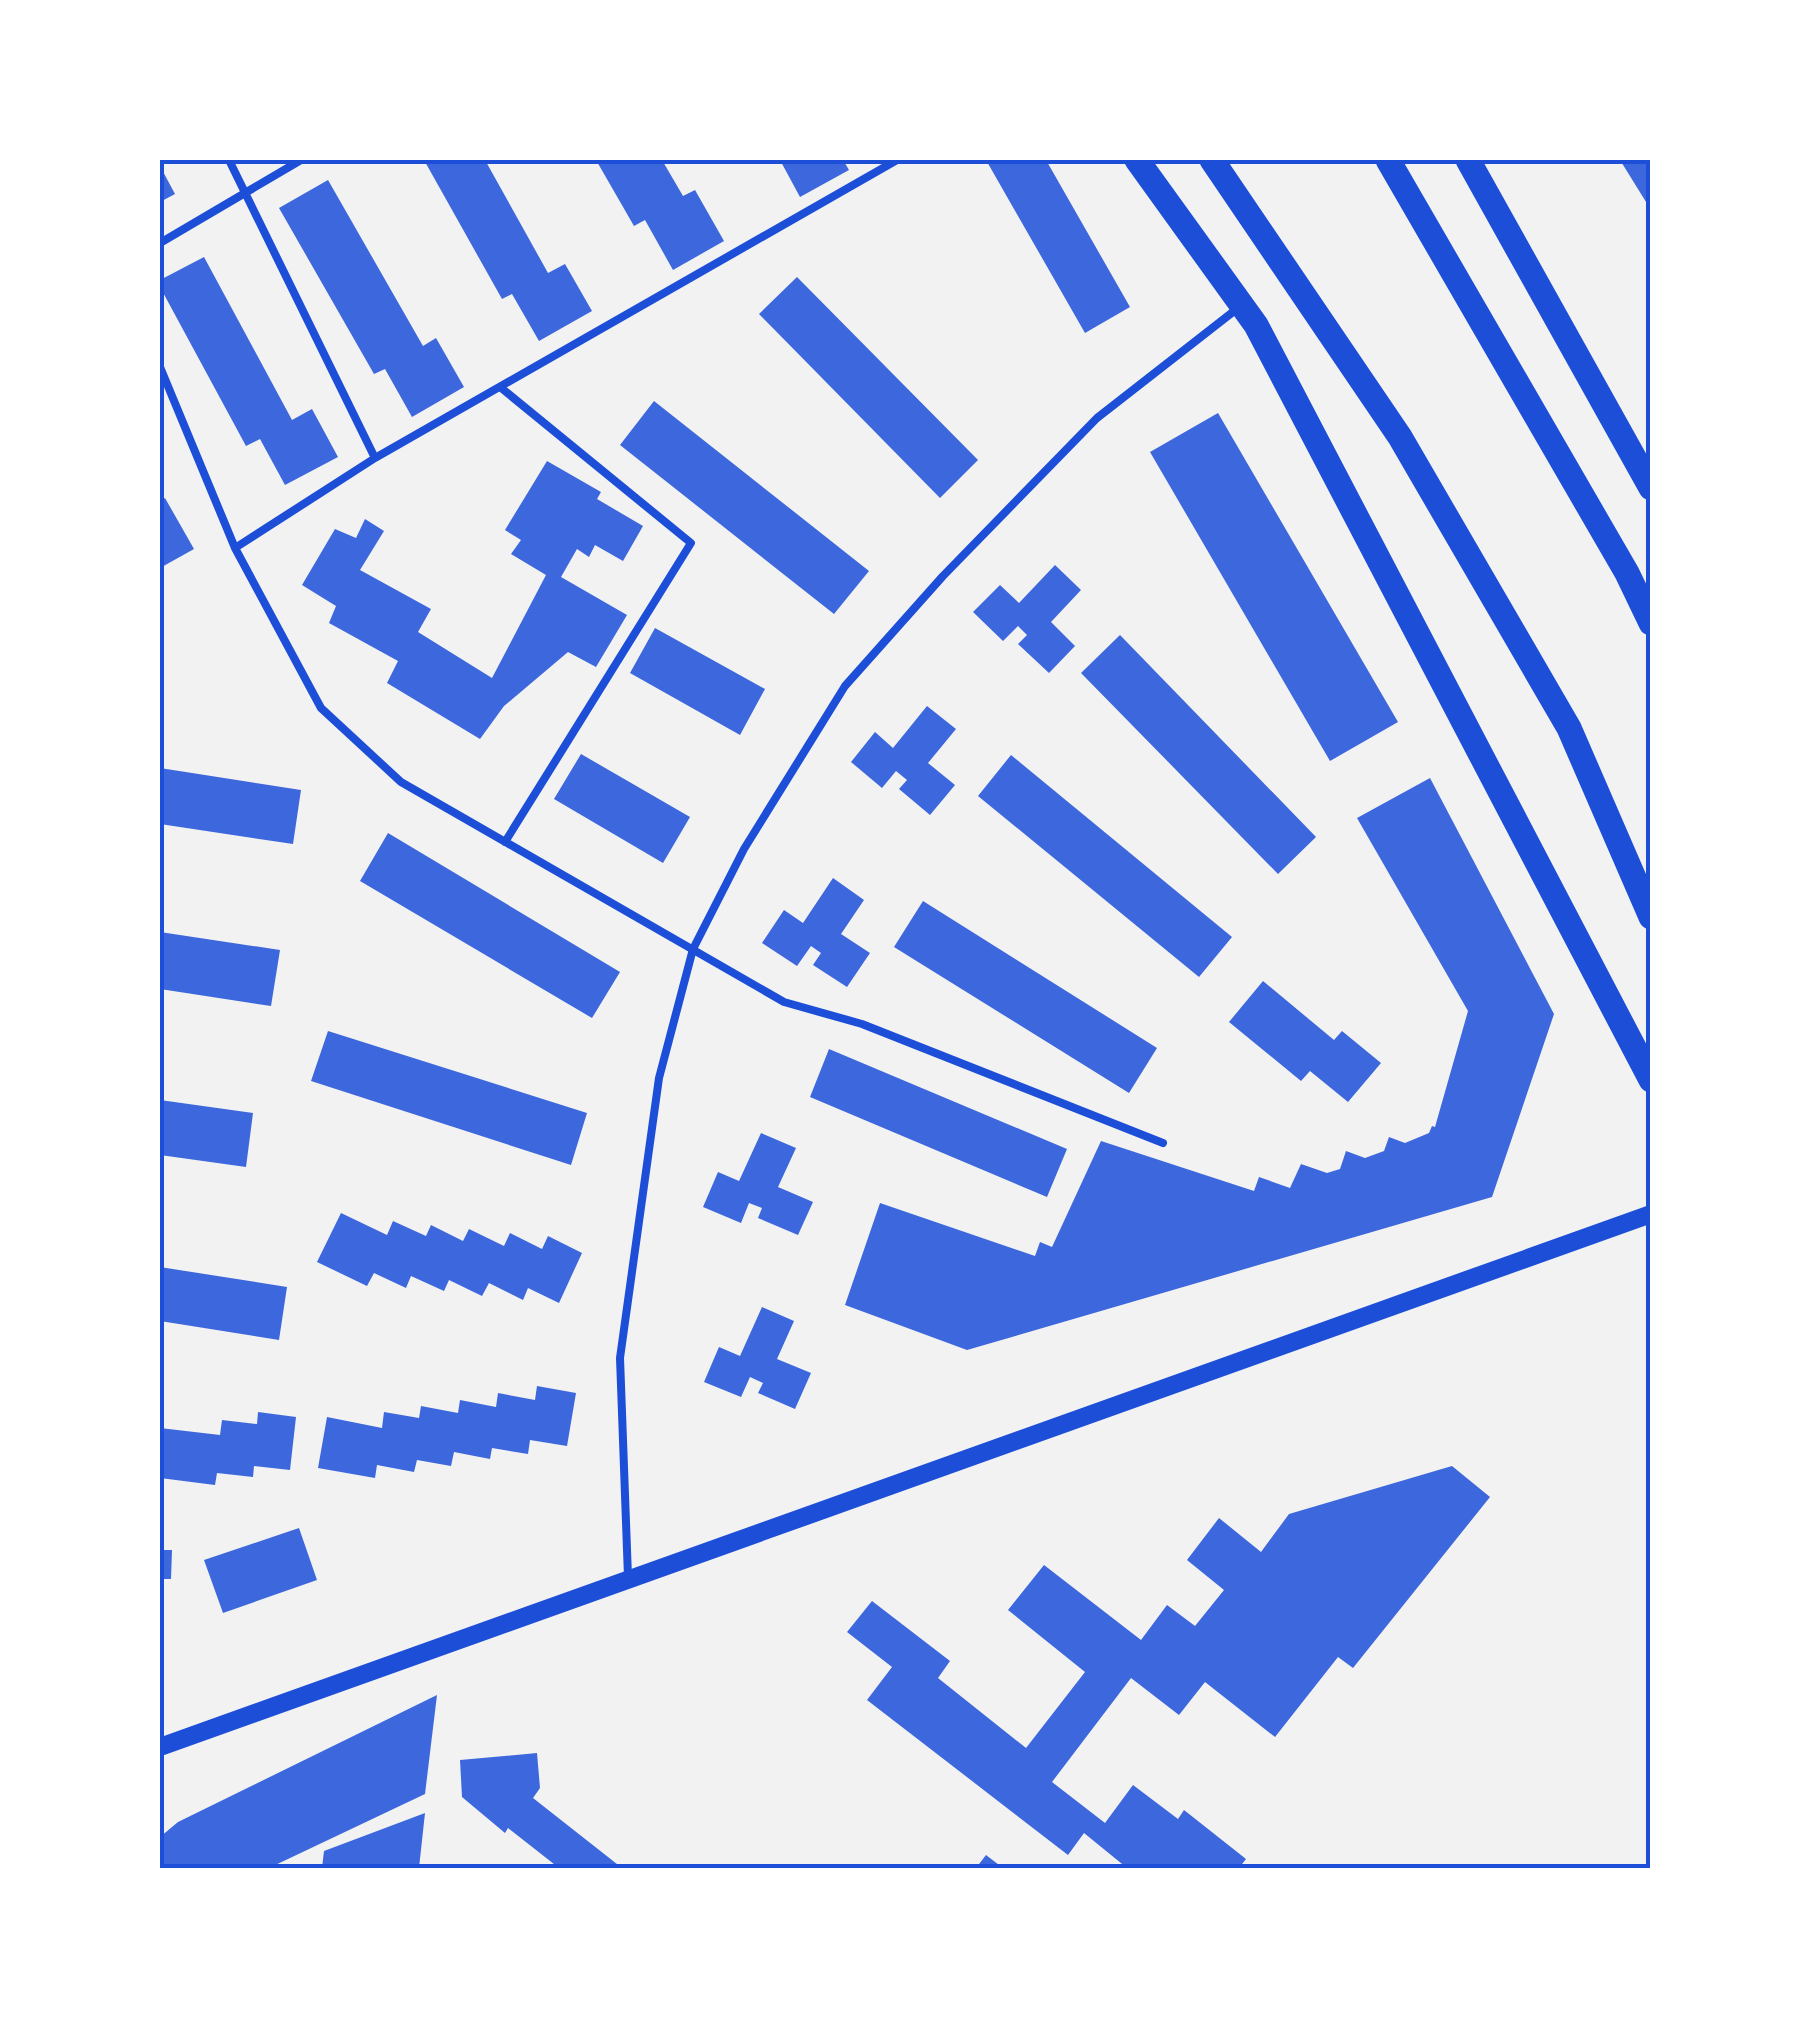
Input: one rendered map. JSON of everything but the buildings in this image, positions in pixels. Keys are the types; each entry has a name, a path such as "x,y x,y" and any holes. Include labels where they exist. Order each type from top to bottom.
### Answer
{"main road":[{"path":"1136,160 1256,325 1651,1080"},
{"path":"1212,160 1400,437 1500,608 1569,728 1651,917"},
{"path":"1388,160 1627,573 1651,622"},
{"path":"1468,160 1651,488"}],"street":[{"path":"160,1748 1651,1214"}],"lane":[{"path":"229,160 375,458"},
{"path":"160,243 301,160"},
{"path":"235,548 375,458 897,160"},
{"path":"628,1580 620,1358 658,1078 692,949 744,849 845,686 942,576 1097,418 1242,306"},
{"path":"160,367 235,548 321,708 401,782 784,1002 862,1024 1162,1143"},
{"path":"500,387 691,543 505,842"}]}
